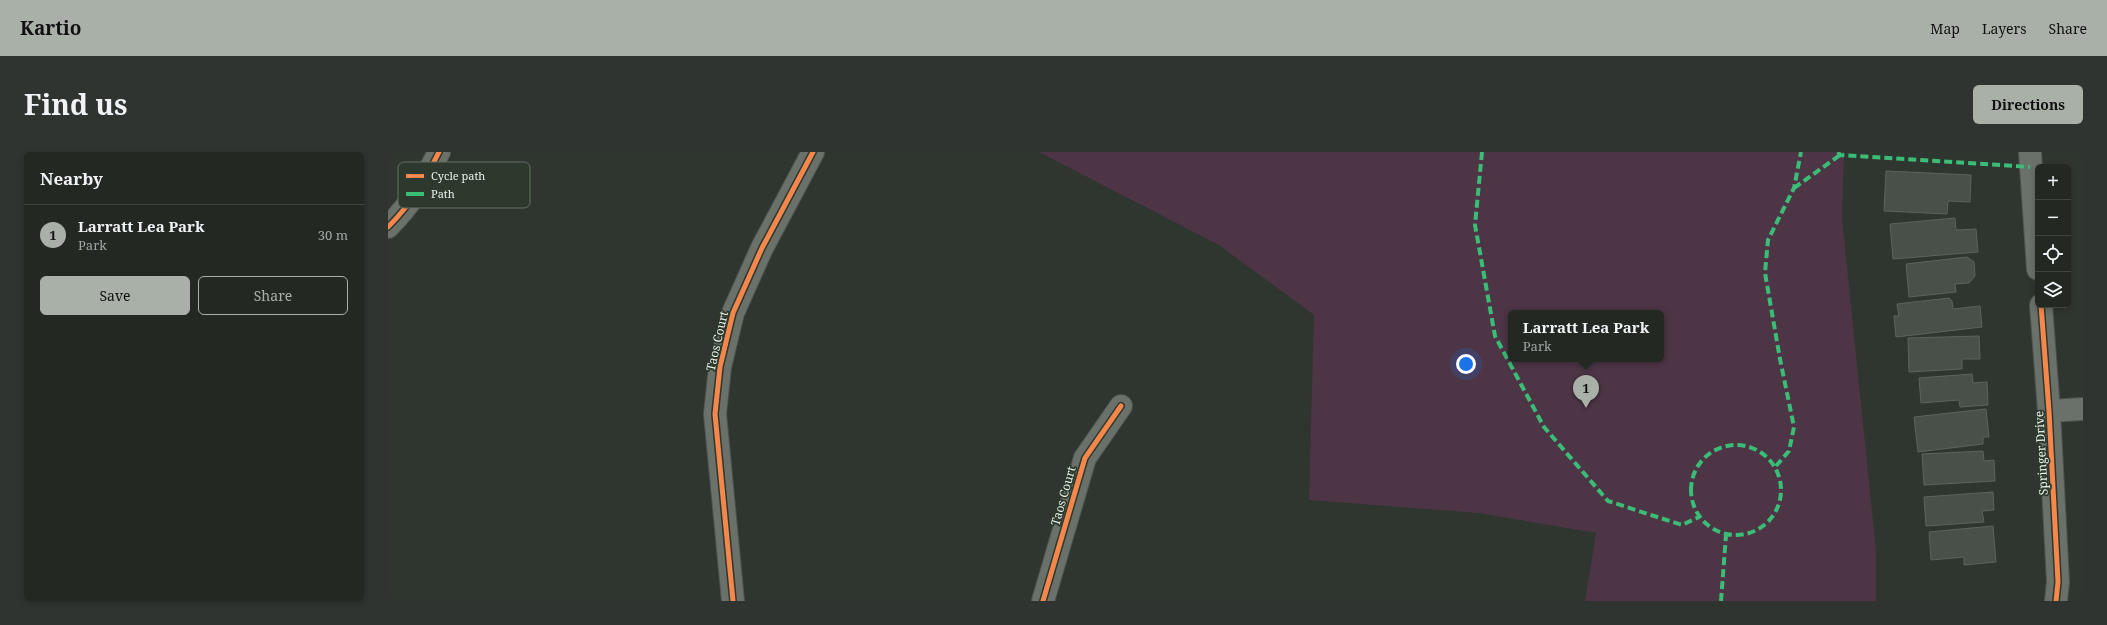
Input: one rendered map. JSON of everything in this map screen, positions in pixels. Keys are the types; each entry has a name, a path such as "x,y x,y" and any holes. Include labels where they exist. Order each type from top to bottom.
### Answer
{"street":[{"path":"434,162 439,152"},
{"name":"Taos Court","path":"733,601 715,414 720,367 736,306 762,248 813,152"},
{"path":"2030,152 2036,236"},
{"path":"388,227 406,208"},
{"name":"Springer Drive","path":"2041,308 2049,411 2058,582 2056,601"},
{"name":"Taos Court","path":"1043,601 1085,458 1122,406"},
{"path":"2049,411 2083,409"}],"shaded area":[{"path":"1039,152 1844,152 1842,218 1876,551 1876,601 1585,601 1596,533 1479,513 1309,500 1314,315 1219,245"}],"building":[{"path":"1886,171 1971,175 1970,202 1948,201 1947,214 1884,211"},
{"path":"1955,218 1956,230 1976,229 1978,252 1893,259 1890,224"},
{"path":"1967,257 1974,262 1975,276 1969,283 1955,284 1956,292 1909,297 1906,264"},
{"path":"1949,298 1952,301 1953,309 1980,306 1982,327 1896,337 1894,316 1899,316 1897,304"},
{"path":"1979,336 1980,359 1962,359 1962,369 1909,372 1908,338"},
{"path":"1972,374 1973,383 1987,382 1988,405 1960,407 1959,400 1921,403 1919,378"},
{"path":"1986,409 1989,437 1983,437 1983,444 1918,452 1914,417"},
{"path":"1983,451 1984,461 1994,460 1995,481 1924,485 1922,454"},
{"path":"1993,492 1994,510 1982,511 1984,522 1926,526 1924,497"},
{"path":"1993,526 1996,562 1964,565 1964,557 1931,560 1929,532"}],"marked path":[{"path":"1482,152 1475,225 1495,336 1508,360"},
{"path":"1776,466 1789,451 1794,427 1765,273 1768,240 1794,188 1801,152"},
{"path":"1838,152 1840,155 2030,167"},
{"path":"1794,188 1840,155"},
{"path":"1509,362 1544,427 1608,501 1682,525 1699,517"},
{"path":"1727,445 1745,445 1761,452 1774,465 1781,481 1781,490 1781,499 1774,515 1761,528 1745,535 1727,535 1711,528 1698,515 1691,499 1691,481 1698,465 1711,452 1727,445"},
{"path":"1721,601 1726,535"}],"cycle path":[{"path":"434,162 439,152"},
{"path":"733,601 715,414 720,367 733,313 762,248 813,152"},
{"path":"388,227 405,208"},
{"path":"2041,308 2049,411 2058,582 2056,601"},
{"path":"1043,601 1085,458 1121,406"}],"place":[{"name":"Larratt Lea Park","path":"1586,408"}]}
